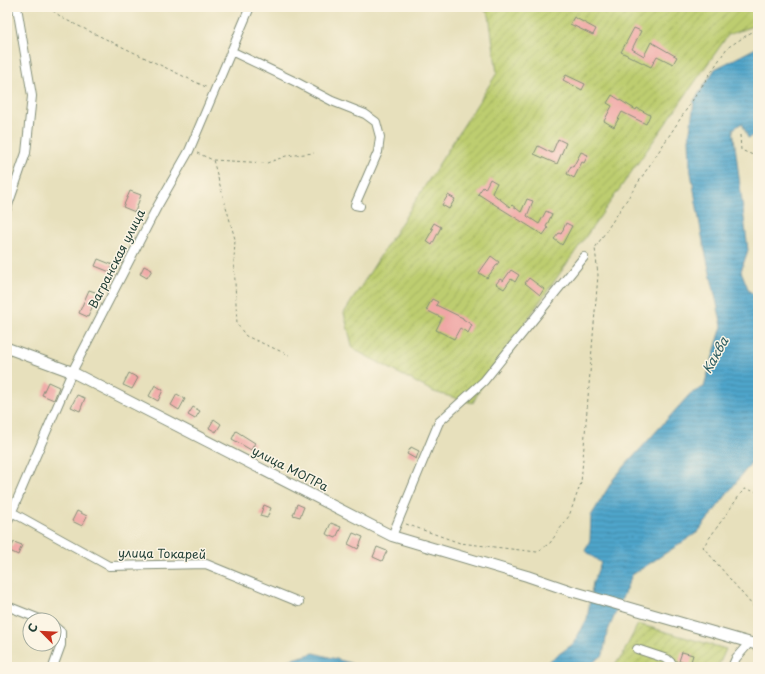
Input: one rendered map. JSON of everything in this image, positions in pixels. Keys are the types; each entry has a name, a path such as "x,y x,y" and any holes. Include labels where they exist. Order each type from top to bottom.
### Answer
{"main road":[{"name":"улица МОПРа","path":"7,348 72,372 392,536 527,576 571,591 754,643"}],"street":[{"path":"7,208 26,153 32,96 16,7"},
{"name":"Вагранская улица","path":"7,523 10,510 72,372 157,207 189,151 250,7"},
{"path":"231,51 332,101 365,114 376,122 380,137 378,152 355,205 360,206"},
{"path":"392,536 439,422 484,381 584,257"},
{"name":"улица Токарей","path":"10,510 109,566 206,564 299,602"},
{"path":"7,606 22,612"},
{"path":"732,667 736,658 754,643"},
{"path":"637,649 667,659 676,667"},
{"path":"53,667 58,652"}],"path":[{"path":"48,7 64,19 214,90"},
{"path":"397,524 409,524 460,543 537,552 550,543 569,516 581,483 598,275 595,248 727,48 758,28"},
{"path":"740,134 740,150 758,157"},
{"path":"189,151 204,155 213,160 267,163 286,156 314,153"},
{"path":"213,160 235,239 234,261 237,324 246,336 261,341 288,355"},
{"path":"758,492 744,490 703,547 758,612"}],"green space":[{"path":"481,7 758,7 758,24 728,35 484,381 473,403 434,392 353,349 344,313 497,73 489,15"},
{"path":"638,624 726,649 718,667 612,667 622,656"}],"water":[{"name":"Каква","path":"758,47 758,133 748,138 742,123 733,129 748,250 741,271 749,291 758,297 758,447 751,463 698,532 632,575 607,633 603,655 587,667 541,667 573,644 587,619 593,582 601,563 585,551 590,540 591,516 614,478 690,394 704,387 722,326 703,242 690,167 689,139 694,101 715,69"},
{"path":"314,653 360,667 264,667"}],"building":[{"path":"574,17 596,29 593,35 570,24"},
{"path":"634,28 641,31 632,49 644,56 651,42 677,57 673,64 657,56 651,67 621,52"},
{"path":"566,75 585,84 582,90 563,80"},
{"path":"612,95 636,110 637,108 650,115 646,124 622,112 614,127 604,121 612,106 607,103"},
{"path":"558,139 566,143 557,164 534,154 538,146 552,153"},
{"path":"581,152 588,155 584,163 582,162 574,178 567,174 571,166 573,167"},
{"path":"490,179 497,183 492,193 510,207 512,205 521,212 527,199 533,201 527,216 539,224 546,211 552,214 546,227 548,228 543,235 478,194 483,187 485,189"},
{"path":"130,191 141,195 135,212 123,207"},
{"path":"448,195 455,199 449,209 442,205"},
{"path":"434,223 441,227 432,245 426,241 433,229 431,228"},
{"path":"566,223 572,226 562,245 554,239 559,233 561,234"},
{"path":"491,256 499,262 487,278 479,273"},
{"path":"98,259 113,265 110,272 95,266"},
{"path":"144,266 152,270 147,278 140,274"},
{"path":"511,270 519,275 515,282 511,279 504,289 496,284 500,279 503,281"},
{"path":"529,278 544,289 540,295 525,283"},
{"path":"89,290 98,293 88,317 79,313"},
{"path":"432,299 438,302 436,305 463,318 472,325 468,333 460,328 454,339 436,330 442,318 426,310"},
{"path":"129,373 138,378 132,389 123,385"},
{"path":"48,382 59,387 54,400 42,395"},
{"path":"155,385 163,390 158,401 149,396"},
{"path":"177,394 185,399 179,410 171,405"},
{"path":"77,395 85,398 80,411 71,407"},
{"path":"193,407 200,411 195,419 188,415"},
{"path":"214,419 221,424 216,432 209,428"},
{"path":"236,431 255,443 251,450 232,439"},
{"path":"411,447 419,451 416,459 407,454"},
{"path":"297,504 304,507 300,517 293,515"},
{"path":"264,505 271,508 267,518 260,516"},
{"path":"77,511 87,516 82,526 72,521"},
{"path":"331,523 341,527 336,538 326,534"},
{"path":"353,533 363,537 358,549 348,544"},
{"path":"14,542 22,545 18,555 10,551"},
{"path":"377,547 387,551 382,561 373,557"},
{"path":"682,652 693,655 690,665 679,661"}]}
